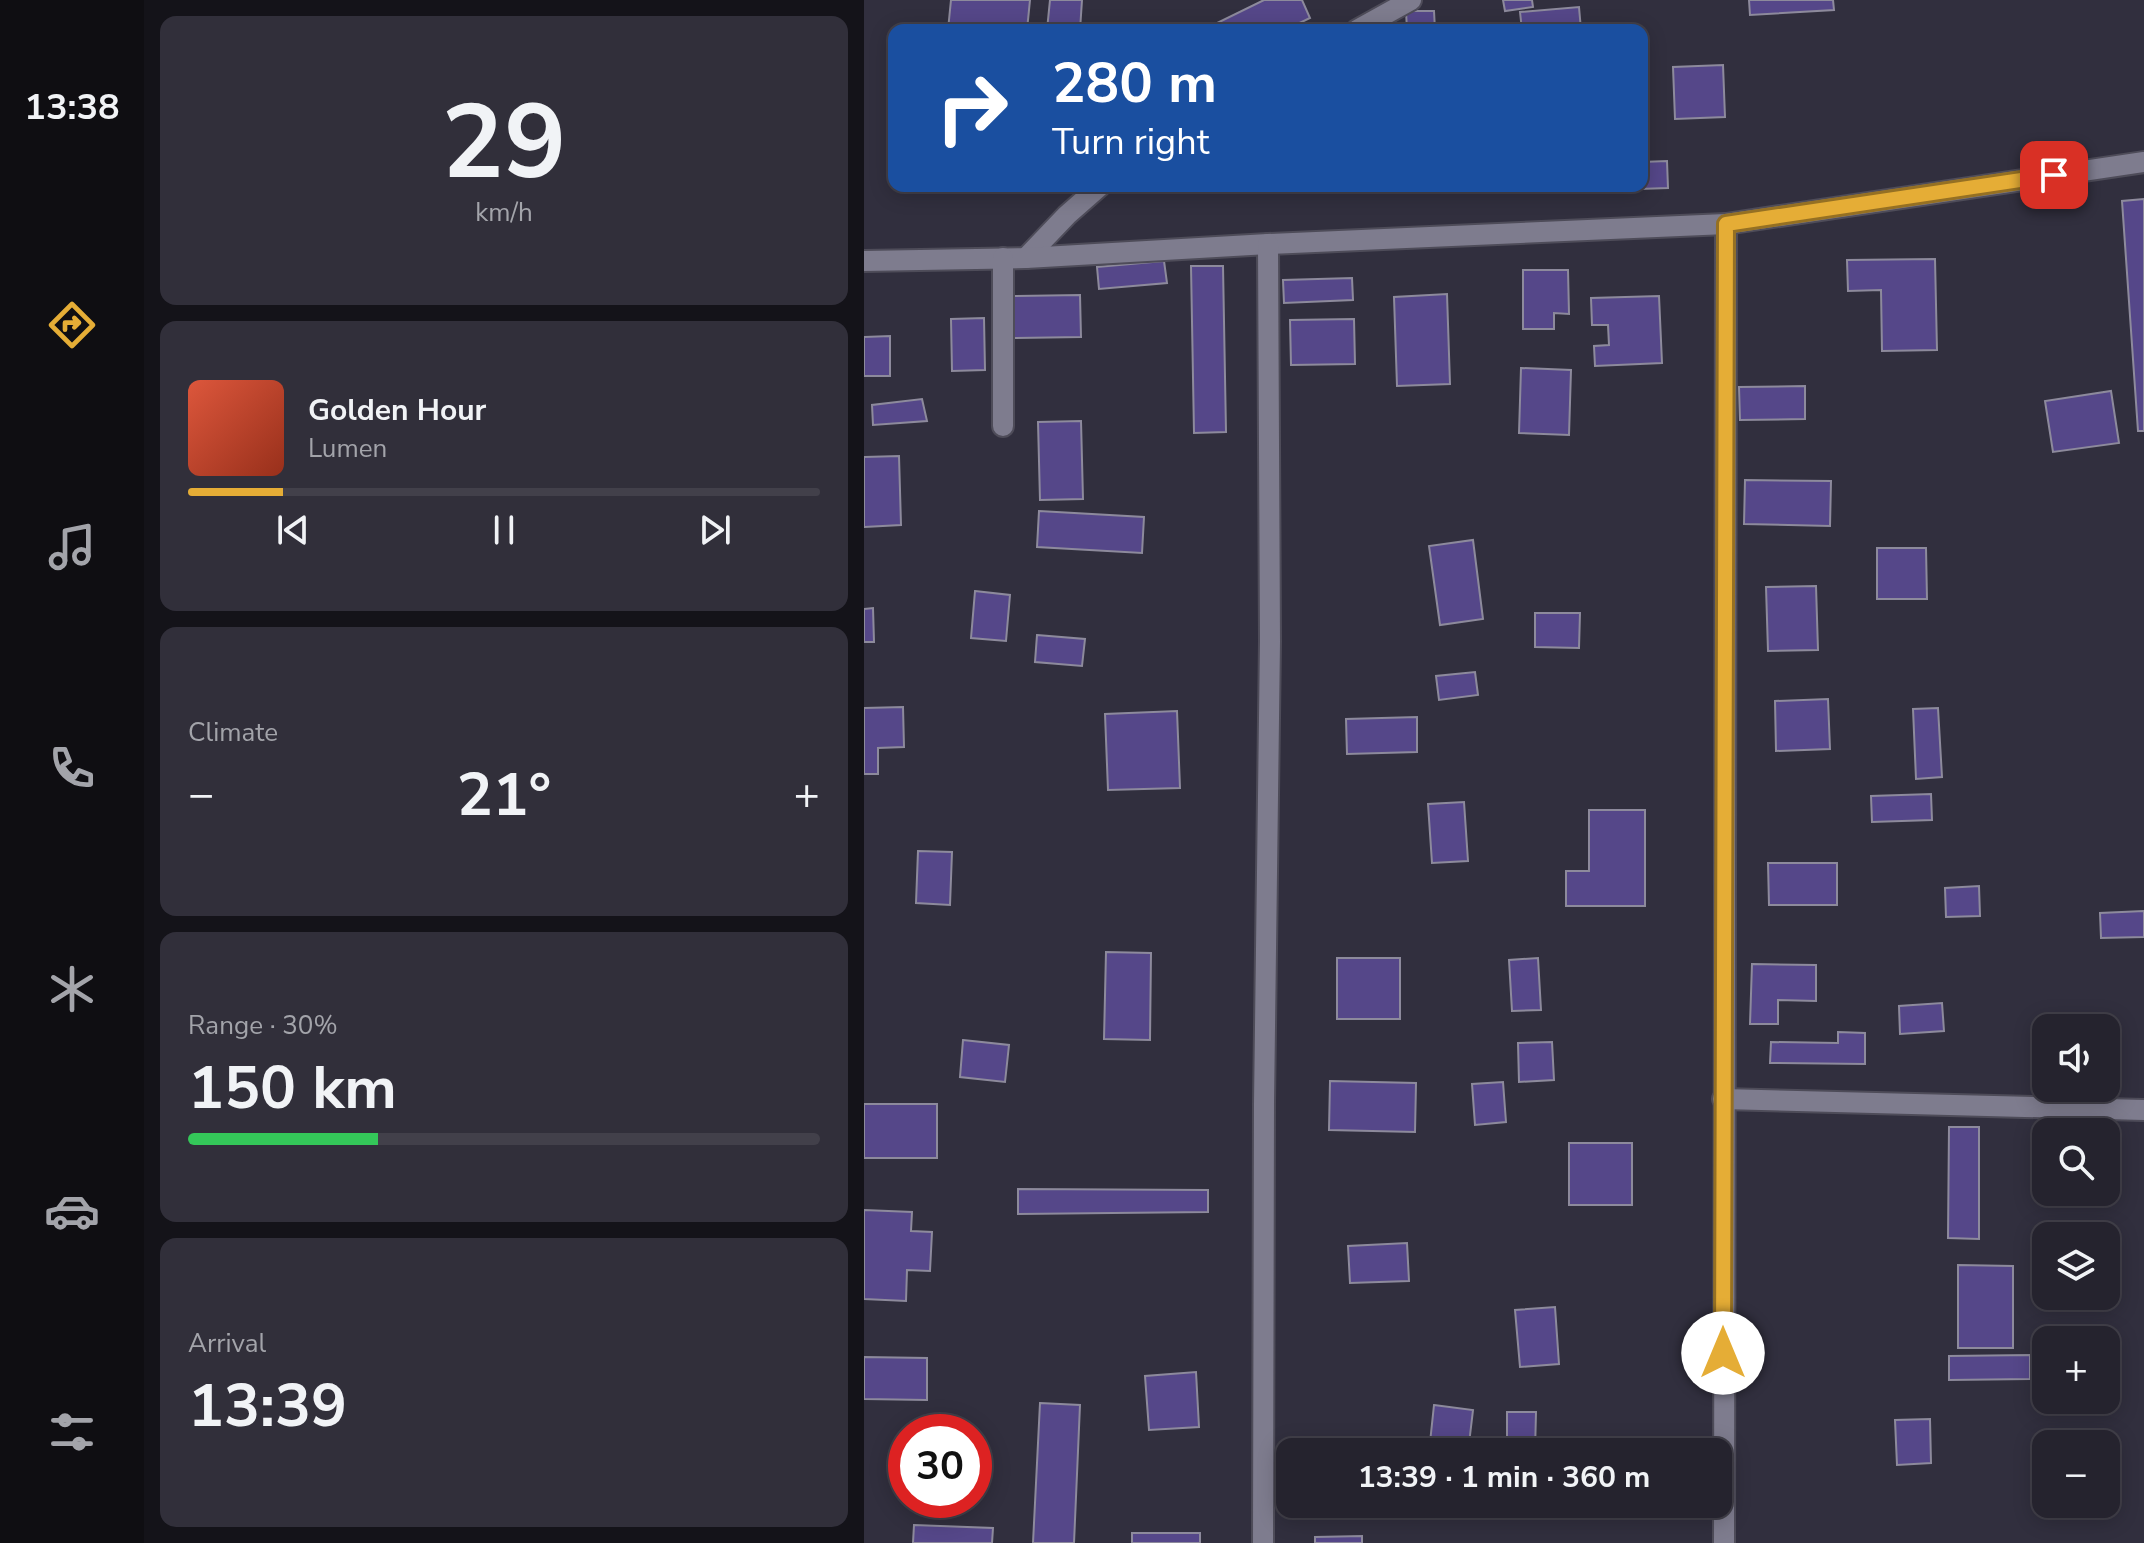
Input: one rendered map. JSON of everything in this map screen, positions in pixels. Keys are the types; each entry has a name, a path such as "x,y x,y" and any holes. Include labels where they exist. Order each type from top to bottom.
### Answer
{"street":[{"path":"1368,24 1411,0"},
{"path":"864,261 1026,258 1726,224 2144,162"},
{"path":"1026,258 1093,192"},
{"path":"1724,1543 1726,224"},
{"path":"1263,1543 1264,1104 1270,641 1268,244"},
{"path":"1003,258 1003,426"},
{"path":"1723,1099 2144,1110"}],"building":[{"path":"951,0 1030,0 1028,24 949,24"},
{"path":"1050,0 1082,0 1080,24 1048,24"},
{"path":"1264,0 1302,0 1310,18 1298,24 1215,24"},
{"path":"1503,0 1532,0 1533,7 1505,11"},
{"path":"1749,0 1833,0 1834,10 1750,15"},
{"path":"1579,7 1580,24 1521,24 1520,12"},
{"path":"1406,11 1434,11 1435,24 1407,24"},
{"path":"1723,65 1725,117 1675,119 1673,67"},
{"path":"1667,161 1668,188 1648,189 1648,162"},
{"path":"2144,199 2144,431 2138,431 2122,201"},
{"path":"1935,259 1937,350 1882,351 1881,290 1848,291 1847,260"},
{"path":"1164,261 1167,283 1099,289 1097,267"},
{"path":"1191,266 1223,266 1226,432 1194,433"},
{"path":"1523,270 1568,270 1569,314 1554,313 1554,329 1523,329"},
{"path":"1352,278 1353,300 1284,303 1283,280"},
{"path":"1447,294 1450,384 1397,386 1394,297"},
{"path":"1080,295 1081,337 1013,338 1012,296"},
{"path":"1659,296 1662,363 1595,366 1594,346 1609,345 1608,325 1592,325 1591,298"},
{"path":"984,318 985,370 952,371 951,319"},
{"path":"1354,319 1355,364 1291,365 1290,320"},
{"path":"890,336 890,376 864,376 864,337"},
{"path":"1521,368 1571,370 1569,435 1519,433"},
{"path":"1805,386 1805,419 1740,420 1739,387"},
{"path":"2111,391 2119,443 2053,452 2045,401"},
{"path":"922,399 927,421 873,425 872,405"},
{"path":"1081,421 1083,499 1040,500 1038,422"},
{"path":"899,456 901,525 864,527 864,457"},
{"path":"1745,480 1831,481 1830,526 1744,524"},
{"path":"1039,511 1144,517 1142,553 1037,547"},
{"path":"1473,540 1483,619 1440,625 1429,546"},
{"path":"1877,548 1926,548 1927,599 1877,599"},
{"path":"1816,586 1818,650 1768,651 1766,587"},
{"path":"975,591 1010,595 1006,641 971,638"},
{"path":"873,608 874,642 864,642 864,609"},
{"path":"1535,613 1580,613 1579,648 1535,647"},
{"path":"1037,635 1085,639 1082,666 1035,662"},
{"path":"1475,672 1478,695 1439,700 1436,676"},
{"path":"1828,699 1830,749 1776,751 1775,701"},
{"path":"903,707 904,747 878,748 878,774 864,774 864,708"},
{"path":"1938,708 1942,777 1916,779 1913,709"},
{"path":"1177,711 1180,788 1108,790 1105,714"},
{"path":"1417,717 1417,752 1347,754 1346,719"},
{"path":"1931,794 1932,820 1872,822 1871,796"},
{"path":"1464,802 1468,861 1432,863 1428,804"},
{"path":"1589,810 1645,810 1645,906 1566,906 1566,871 1589,871"},
{"path":"918,851 952,852 950,905 916,903"},
{"path":"1768,863 1837,863 1837,905 1769,905"},
{"path":"1979,886 1980,916 1946,917 1945,888"},
{"path":"2144,911 2144,937 2101,938 2100,913"},
{"path":"1106,952 1151,953 1150,1040 1104,1039"},
{"path":"1337,958 1400,958 1400,1019 1337,1019"},
{"path":"1538,958 1541,1010 1512,1011 1509,960"},
{"path":"1752,964 1816,965 1816,1001 1778,1000 1778,1024 1750,1024"},
{"path":"1942,1003 1944,1031 1900,1034 1899,1006"},
{"path":"1838,1032 1865,1033 1865,1064 1770,1063 1771,1042 1838,1043"},
{"path":"963,1040 1009,1045 1005,1082 960,1077"},
{"path":"1552,1042 1554,1080 1519,1082 1518,1043"},
{"path":"1330,1081 1416,1083 1415,1132 1329,1130"},
{"path":"1503,1082 1506,1122 1475,1125 1472,1084"},
{"path":"864,1104 937,1104 937,1158 864,1158"},
{"path":"1949,1127 1979,1127 1979,1239 1948,1238"},
{"path":"1569,1143 1632,1143 1632,1205 1569,1205"},
{"path":"1018,1189 1208,1190 1208,1212 1018,1214"},
{"path":"864,1210 912,1212 911,1231 932,1232 930,1271 907,1270 906,1301 864,1299"},
{"path":"1407,1243 1409,1281 1350,1283 1348,1246"},
{"path":"1958,1265 2013,1266 2013,1348 1958,1348"},
{"path":"1555,1307 1559,1364 1520,1367 1515,1310"},
{"path":"2030,1355 2030,1379 1949,1380 1949,1356"},
{"path":"864,1357 927,1358 927,1400 864,1399"},
{"path":"1196,1372 1199,1427 1149,1430 1145,1376"},
{"path":"1040,1403 1080,1405 1074,1543 1033,1543"},
{"path":"1434,1405 1473,1410 1470,1438 1430,1438"},
{"path":"1507,1412 1536,1412 1535,1438 1507,1438"},
{"path":"1930,1419 1931,1463 1897,1465 1895,1420"},
{"path":"914,1525 993,1528 992,1543 913,1543"},
{"path":"1132,1533 1200,1533 1200,1543 1132,1543"},
{"path":"1362,1536 1362,1543 1315,1543 1315,1537"}],"route":[{"path":"1723,1353 1726,224 2054,175"}]}
